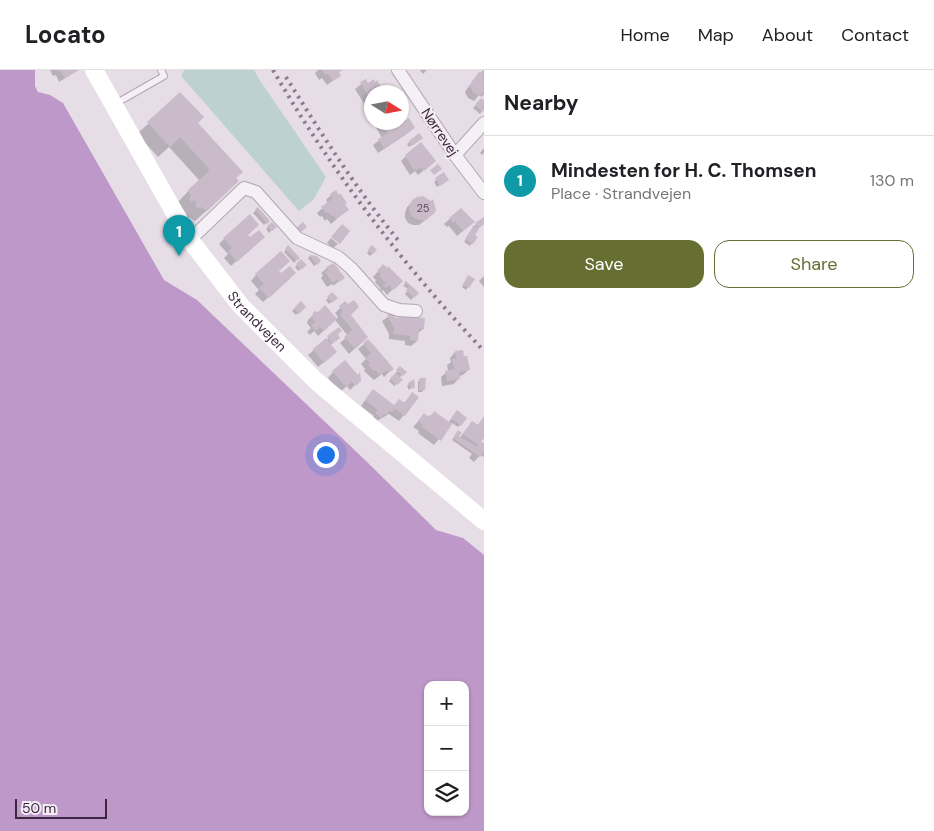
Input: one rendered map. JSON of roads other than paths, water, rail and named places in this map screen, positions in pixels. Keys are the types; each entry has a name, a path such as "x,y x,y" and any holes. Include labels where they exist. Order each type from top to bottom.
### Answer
{"main road":[{"name":"Strandvejen","path":"94,70 190,240 241,306 316,381 484,521"}],"street":[{"name":"Nørrevej","path":"398,70 455,155 484,193"},
{"path":"455,155 484,123"},
{"path":"190,240 244,188 256,192 298,238 338,257 344,262 384,305 399,310 416,311"}],"lane":[{"path":"114,105 164,76 161,70"}],"railway":[{"path":"273,70 319,145 370,216 425,285 484,351"},
{"path":"286,77 353,181 398,240"}],"place":[{"name":"Mindesten for H. C. Thomsen","path":"179,256"}]}
